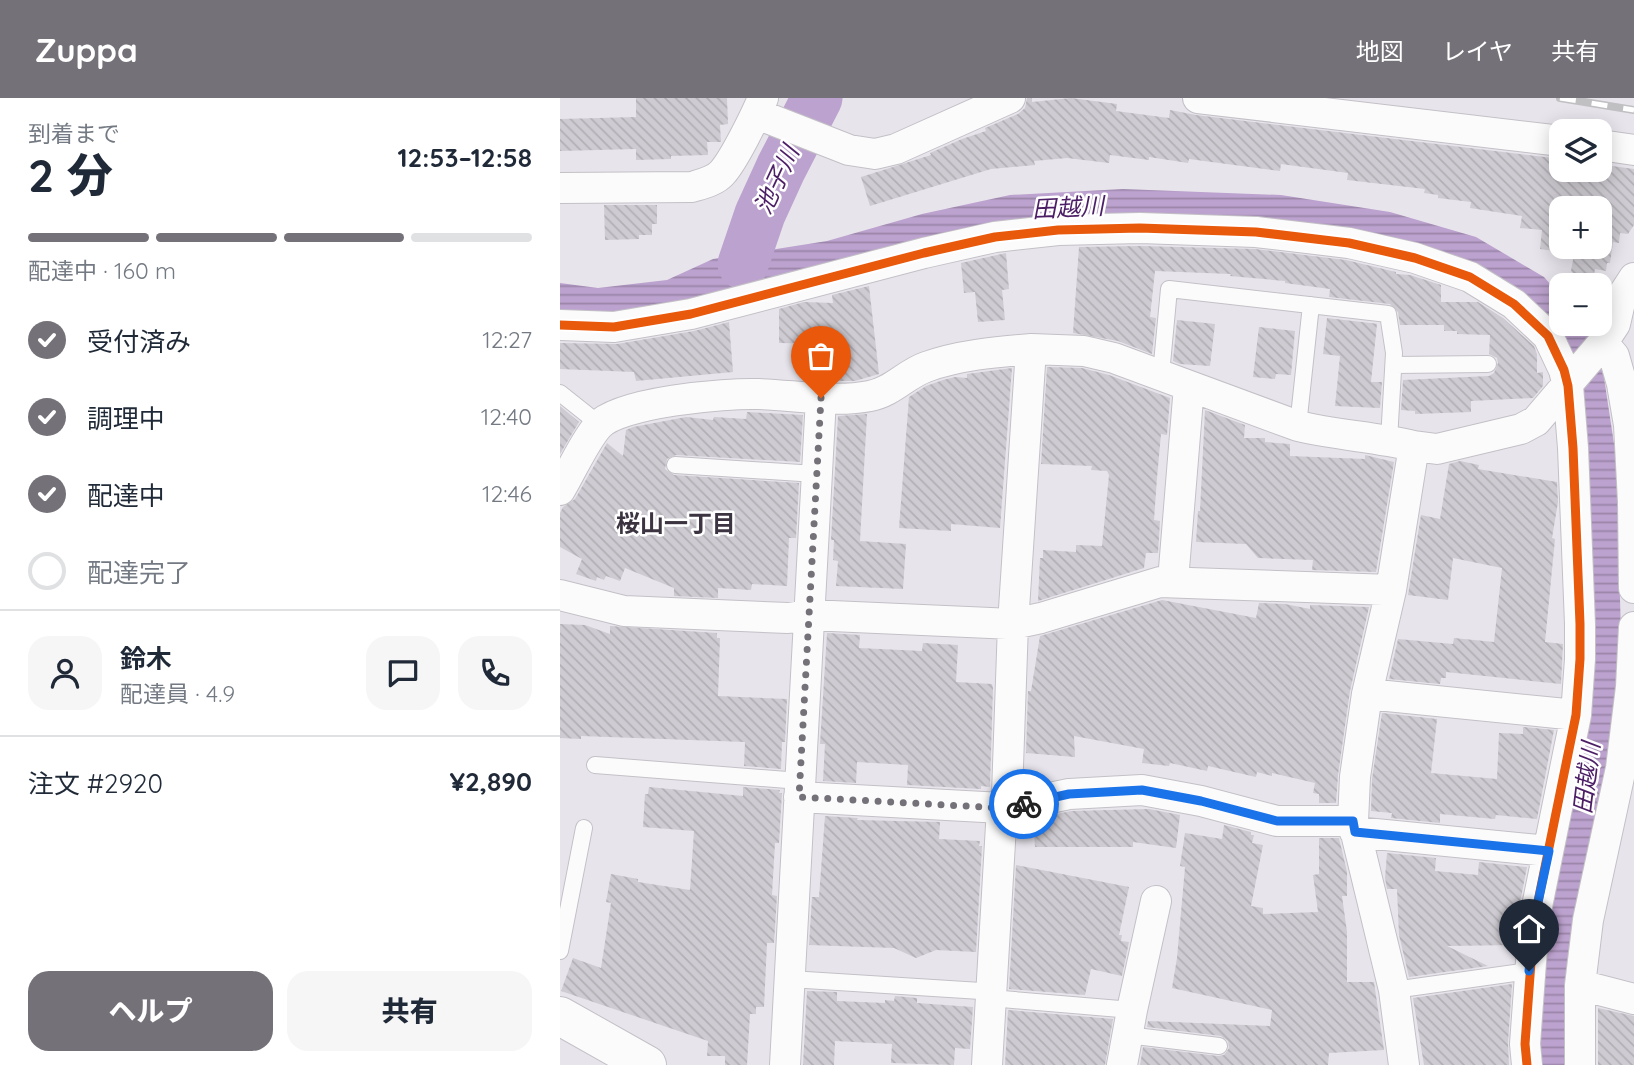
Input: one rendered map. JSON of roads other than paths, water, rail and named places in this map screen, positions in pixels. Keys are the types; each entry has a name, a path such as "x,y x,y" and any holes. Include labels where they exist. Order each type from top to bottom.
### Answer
{"street":[{"path":"560,188 692,187 709,182 722,174 766,112 816,139 849,150 875,154 896,149 1010,98"},
{"path":"1198,98 1549,140"},
{"path":"1612,147 1634,150"},
{"path":"560,325 614,327 691,314 995,237 1058,230 1140,228 1256,232 1349,243 1415,258 1470,278 1514,304 1548,336 1570,384 1580,624 1576,715 1534,921 1525,1044 1527,1065"},
{"path":"1634,278 1621,298 1614,335 1614,356 1629,425 1634,588"},
{"path":"560,490 599,424 628,408 755,394 821,398 871,396 893,387 924,367 985,353 1031,349 1084,351 1114,358 1298,426 1437,449 1521,429 1536,421 1614,335"},
{"path":"987,1065 1002,808 1007,794 1013,624 1031,349"},
{"path":"1173,581 1189,386"},
{"path":"785,1065 821,398"},
{"path":"1401,443 1391,590 1367,694 1355,777 1354,826 1394,989 1404,1065"},
{"path":"560,595 624,611 788,618 809,615 1013,624 1160,582 1391,590"},
{"path":"1580,1065 1580,985 1588,920 1621,768 1633,687 1634,627"},
{"path":"1367,694 1576,715"},
{"path":"800,789 1002,808 1069,794 1142,790 1201,801 1277,821 1354,826 1549,851"},
{"path":"1122,1065 1156,901"},
{"path":"1580,985 1634,999"},
{"path":"560,1016 647,1065"}],"lane":[{"path":"1161,374 1169,289 1388,314 1401,443"},
{"path":"1298,426 1311,305"},
{"path":"1394,365 1488,364"},
{"path":"560,393 599,424"},
{"path":"675,465 816,474"},
{"path":"595,765 800,789"},
{"path":"560,951 584,828"},
{"path":"1394,989 1529,971"},
{"path":"790,979 991,992 1002,999 1130,1022 1219,1046"}],"water":[{"name":"田越川","path":"1123,189 1281,195 1390,212 1476,237 1544,277 1549,283 1549,321 1538,306 1489,273 1128,215 630,312 560,313 560,283 598,288 667,280 713,259 827,241 922,214 1010,195"},
{"name":"田越川","path":"1560,336 1589,336 1603,371 1616,457 1621,634 1615,725 1566,1004 1565,1065 1539,1065 1541,977 1592,592 1587,444 1567,345"}],"waterway":[{"name":"池子川","path":"743,264 760,214 817,98"}],"railway":[{"path":"1560,98 1634,110"}],"district":[{"name":"桜山一丁目","path":"676,524"}]}
